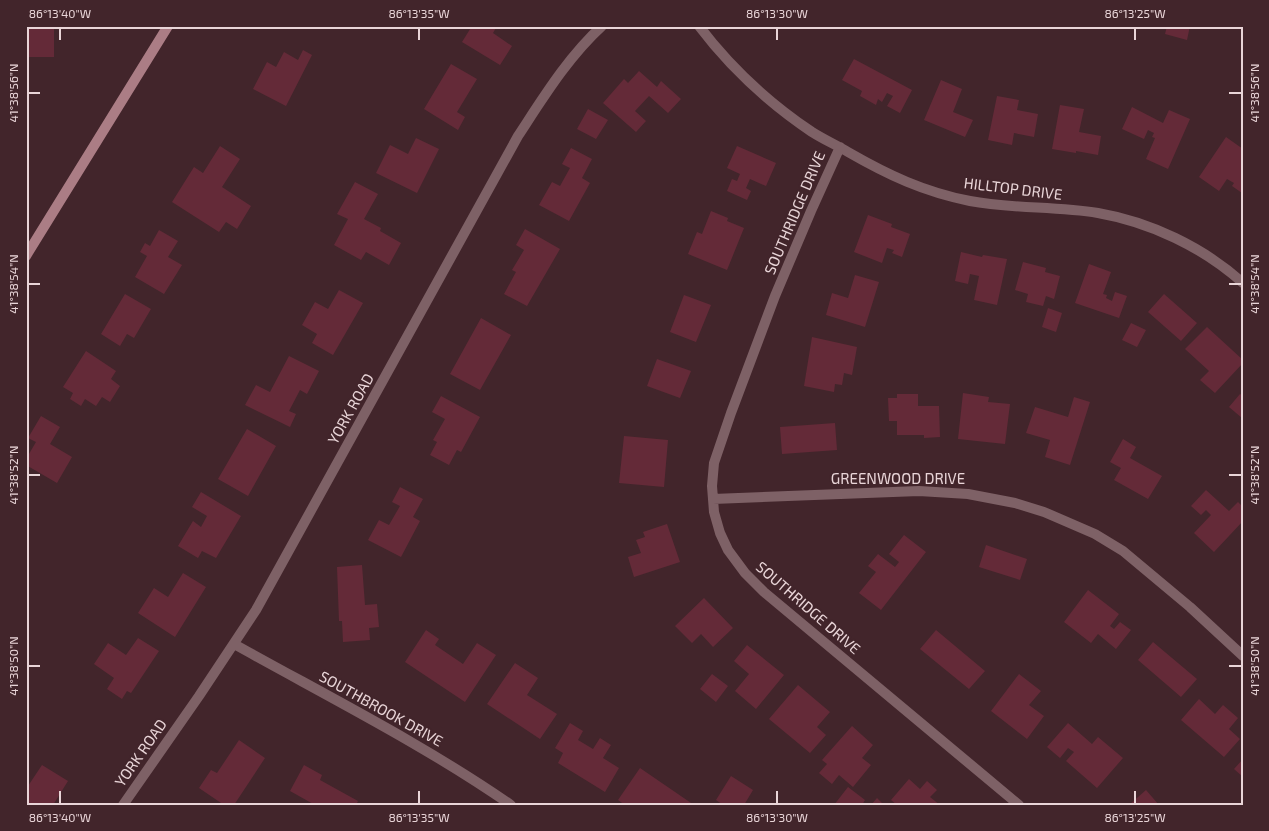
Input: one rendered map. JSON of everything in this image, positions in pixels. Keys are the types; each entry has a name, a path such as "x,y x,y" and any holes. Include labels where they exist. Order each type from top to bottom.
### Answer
{"street":[{"path":"26,256 168,26"},
{"name":"YORK ROAD","path":"123,805 234,644 265,593 518,136 542,98 572,59 602,26"},
{"name":"HILLTOP DRIVE","path":"699,26 718,51 762,94 812,132 886,174 946,195 994,205 1097,213 1128,220 1183,242 1210,258 1243,283"},
{"name":"SOUTHRIDGE DRIVE","path":"840,147 776,296 731,413 714,463 712,486 714,512 720,533 728,550 745,573 798,621 1019,805"},
{"name":"GREENWOOD DRIVE","path":"713,499 919,491 968,494 1014,503 1044,512 1095,534 1123,551 1190,607 1243,656"},
{"name":"SOUTHBROOK DRIVE","path":"234,644 425,751 498,801 511,805"}],"building":[{"path":"26,26 54,26 54,57 26,57"},
{"path":"472,26 497,26 493,33 512,46 500,65 462,42"},
{"path":"1167,26 1190,26 1187,40 1165,34"},
{"path":"303,50 312,55 286,106 253,89 267,62 276,67 284,52 298,60"},
{"path":"854,59 912,90 900,113 887,106 893,96 887,93 882,102 878,99 876,105 860,96 862,91 842,80"},
{"path":"451,64 477,79 457,112 465,117 458,130 424,109"},
{"path":"639,71 657,87 661,81 681,99 668,113 649,96 635,111 646,121 636,132 603,103 624,79 628,83"},
{"path":"941,80 962,89 953,112 973,120 965,137 924,120"},
{"path":"997,96 1019,100 1017,110 1038,114 1034,137 1014,133 1012,145 988,140"},
{"path":"1060,105 1084,109 1079,132 1101,136 1098,155 1052,149"},
{"path":"1132,107 1163,123 1169,110 1190,119 1168,169 1146,159 1155,138 1152,137 1154,133 1148,130 1144,139 1122,129"},
{"path":"588,109 608,120 596,139 577,129"},
{"path":"1226,137 1243,149 1241,160 1243,161 1242,193 1232,186 1234,183 1227,179 1219,191 1199,177"},
{"path":"416,138 439,149 417,193 376,173 390,145 408,154"},
{"path":"220,146 240,159 222,187 251,206 237,229 226,222 219,232 172,202 194,167 203,173"},
{"path":"737,146 776,163 766,186 750,179 746,188 751,191 747,200 727,191 732,179 737,181 740,174 727,168"},
{"path":"571,148 592,159 582,178 590,183 569,221 539,205 552,182 560,186 570,168 562,164"},
{"path":"355,182 378,194 364,219 381,228 380,231 401,243 389,265 366,252 361,260 334,245 348,219 337,214"},
{"path":"711,211 728,218 727,221 744,228 727,270 688,254 697,232 702,234"},
{"path":"868,215 892,224 891,227 910,234 902,257 892,253 894,250 887,248 882,263 854,252"},
{"path":"525,229 560,249 527,306 504,294 516,272 512,270 524,250 516,245"},
{"path":"159,230 178,241 168,257 182,265 164,294 135,277 147,256 140,252 145,243 150,246"},
{"path":"961,252 982,257 983,255 1007,259 997,305 974,300 979,276 970,274 968,284 955,281"},
{"path":"1023,262 1046,268 1045,272 1060,276 1054,299 1046,296 1043,306 1026,302 1028,294 1015,290"},
{"path":"1089,264 1111,272 1103,294 1107,295 1106,298 1112,301 1115,292 1127,296 1119,318 1075,303"},
{"path":"855,275 879,282 865,327 826,315 832,293 848,298"},
{"path":"339,290 363,303 333,355 312,343 317,334 302,325 315,302 328,309"},
{"path":"125,294 151,309 134,338 127,334 120,346 101,334"},
{"path":"1164,294 1197,323 1181,341 1148,312"},
{"path":"684,295 711,305 696,342 670,332"},
{"path":"1048,308 1062,313 1056,332 1042,327"},
{"path":"481,318 511,335 480,390 450,374"},
{"path":"1131,323 1146,330 1137,347 1122,340"},
{"path":"1207,327 1243,360 1243,363 1215,393 1200,380 1209,371 1185,349"},
{"path":"812,337 857,347 852,375 844,373 842,385 835,384 834,392 804,386"},
{"path":"86,351 116,371 111,379 120,386 110,402 102,397 96,406 85,399 81,406 70,399 73,393 63,387"},
{"path":"289,356 319,371 307,394 300,390 289,411 296,414 290,427 245,405 256,385 270,392"},
{"path":"657,359 691,371 680,398 647,386"},
{"path":"963,393 989,397 988,402 1010,404 1005,444 958,439"},
{"path":"897,394 918,394 918,406 939,406 940,437 924,438 924,435 897,435 897,421 889,421 888,398 897,398"},
{"path":"1240,394 1243,396 1242,418 1229,407"},
{"path":"441,396 480,417 461,452 457,450 449,465 430,455 437,442 433,440 445,419 432,412"},
{"path":"1074,397 1090,402 1070,465 1045,457 1050,440 1026,433 1035,407 1068,417"},
{"path":"41,416 60,427 50,444 72,457 57,483 26,465 26,459 36,442 28,438"},
{"path":"835,423 837,450 782,454 780,427"},
{"path":"247,429 276,446 248,496 218,479"},
{"path":"624,436 668,440 664,487 619,483"},
{"path":"1123,439 1136,447 1130,458 1162,476 1148,499 1114,480 1121,468 1110,462"},
{"path":"400,487 423,499 413,517 420,521 401,557 368,540 379,520 389,525 400,506 392,502"},
{"path":"1206,490 1229,511 1238,502 1243,507 1243,521 1214,552 1194,533 1211,515 1206,510 1201,515 1191,506"},
{"path":"201,492 241,516 216,558 202,551 198,558 178,546 193,521 201,527 207,516 192,507"},
{"path":"667,524 680,562 634,577 628,557 641,553 636,540 645,537 643,532"},
{"path":"904,535 926,552 881,610 859,593 876,572 868,566 878,554 895,567 899,562 889,554"},
{"path":"986,545 1027,559 1020,580 979,567"},
{"path":"362,565 365,605 377,604 379,627 369,628 370,640 343,642 342,621 339,621 337,567"},
{"path":"183,573 206,587 175,637 138,613 154,588 168,597"},
{"path":"1088,590 1119,614 1110,626 1114,629 1120,622 1131,630 1116,649 1098,634 1091,643 1064,622"},
{"path":"704,598 733,628 713,647 701,634 692,643 675,626"},
{"path":"426,630 439,639 435,645 463,664 477,643 496,655 465,702 405,662"},
{"path":"936,630 985,671 969,689 920,649"},
{"path":"138,638 159,651 131,693 127,691 122,699 107,689 114,678 94,664 108,643 126,655"},
{"path":"1153,642 1197,679 1181,697 1138,660"},
{"path":"747,645 784,675 756,709 735,691 749,674 734,661"},
{"path":"515,663 538,678 527,695 557,714 540,739 487,704"},
{"path":"712,674 728,686 716,702 700,689"},
{"path":"1019,674 1041,691 1029,705 1044,716 1027,739 991,711"},
{"path":"798,685 830,712 817,727 826,735 810,753 769,719"},
{"path":"1199,699 1215,714 1223,705 1238,718 1229,729 1240,739 1224,757 1181,720"},
{"path":"570,723 583,731 578,740 593,749 600,738 611,745 603,758 619,768 605,792 558,763 563,753 555,748"},
{"path":"1068,723 1092,744 1098,737 1123,758 1097,788 1066,761 1074,752 1068,748 1060,758 1047,747"},
{"path":"852,726 873,745 862,758 871,765 853,787 839,775 832,784 819,773 827,764 822,760"},
{"path":"239,740 265,758 234,805 224,805 199,788 211,770 217,773"},
{"path":"1243,759 1243,777 1234,769"},
{"path":"42,765 68,781 53,805 26,805 26,789"},
{"path":"304,765 322,775 320,780 358,801 356,805 315,805 290,791"},
{"path":"640,768 694,805 625,805 618,800"},
{"path":"731,776 753,790 744,805 723,805 716,800"},
{"path":"909,779 920,789 927,781 937,790 930,797 940,805 897,805 891,800"},
{"path":"848,787 865,800 862,805 834,805"},
{"path":"1146,790 1159,805 1129,805"},
{"path":"877,798 884,805 871,805"}]}
